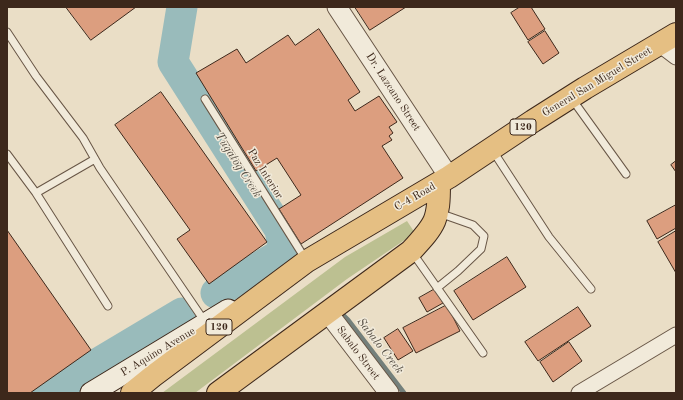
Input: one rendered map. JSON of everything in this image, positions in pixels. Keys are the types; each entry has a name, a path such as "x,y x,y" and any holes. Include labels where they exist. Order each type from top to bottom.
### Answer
{"highway":[{"name":"General San Miguel Street","path":"444,180 571,97 670,45"},
{"name":"C-4 Road","path":"218,393 411,251 435,222 444,180"},
{"name":"C-4 Road","path":"132,393 307,261 444,180"}],"main road":[{"name":"P. Aquino Avenue","path":"91,393 307,261"}],"street":[{"name":"Dr. Lazcano Street","path":"337,7 444,180"},
{"name":"Sabalo Street","path":"328,313 389,393"},
{"path":"579,393 676,335"}],"lane":[{"path":"7,32 36,76 83,138 95,159 206,323"},
{"path":"571,97 626,174"},
{"name":"Paz Interior","path":"206,99 307,261"},
{"path":"491,149 549,237 591,289"},
{"path":"7,154 36,193 108,306"},
{"path":"36,193 95,159"},
{"path":"437,212 473,225 484,236 481,249 458,271 437,288"},
{"path":"411,251 483,353"}],"green space":[{"path":"407,221 415,233 347,279 195,393 162,393 345,257"}],"building":[{"path":"66,7 136,7 91,40"},
{"path":"355,7 406,7 370,30"},
{"path":"520,7 531,7 545,29 528,40 511,13"},
{"path":"319,29 360,92 348,100 355,111 379,96 397,122 389,127 393,133 389,136 392,140 382,146 403,178 301,244 279,209 301,195 277,158 256,171 196,73 237,49 246,63 288,35 295,45"},
{"path":"545,31 559,53 543,64 528,42"},
{"path":"161,92 267,242 209,284 177,239 190,230 115,125"},
{"path":"676,161 676,172 671,165"},
{"path":"676,205 676,228 657,239 647,221"},
{"path":"7,230 91,350 30,393 7,393"},
{"path":"676,231 676,273 658,242"},
{"path":"507,257 526,287 473,320 454,291"},
{"path":"435,289 443,303 427,312 419,298"},
{"path":"447,305 460,331 416,353 403,328"},
{"path":"578,307 591,326 538,361 525,342"},
{"path":"398,329 413,351 398,360 384,338"},
{"path":"569,342 582,361 553,382 540,362"}],"waterway":[{"name":"Tugatog Creek","path":"182,7 173,62 280,230 284,252 216,293"},
{"name":"Sabalo Creek","path":"284,252 292,260"},
{"name":"Sabalo Creek","path":"340,312 348,320 404,393"},
{"name":"Tugatog Creek","path":"48,393 182,313"}]}
